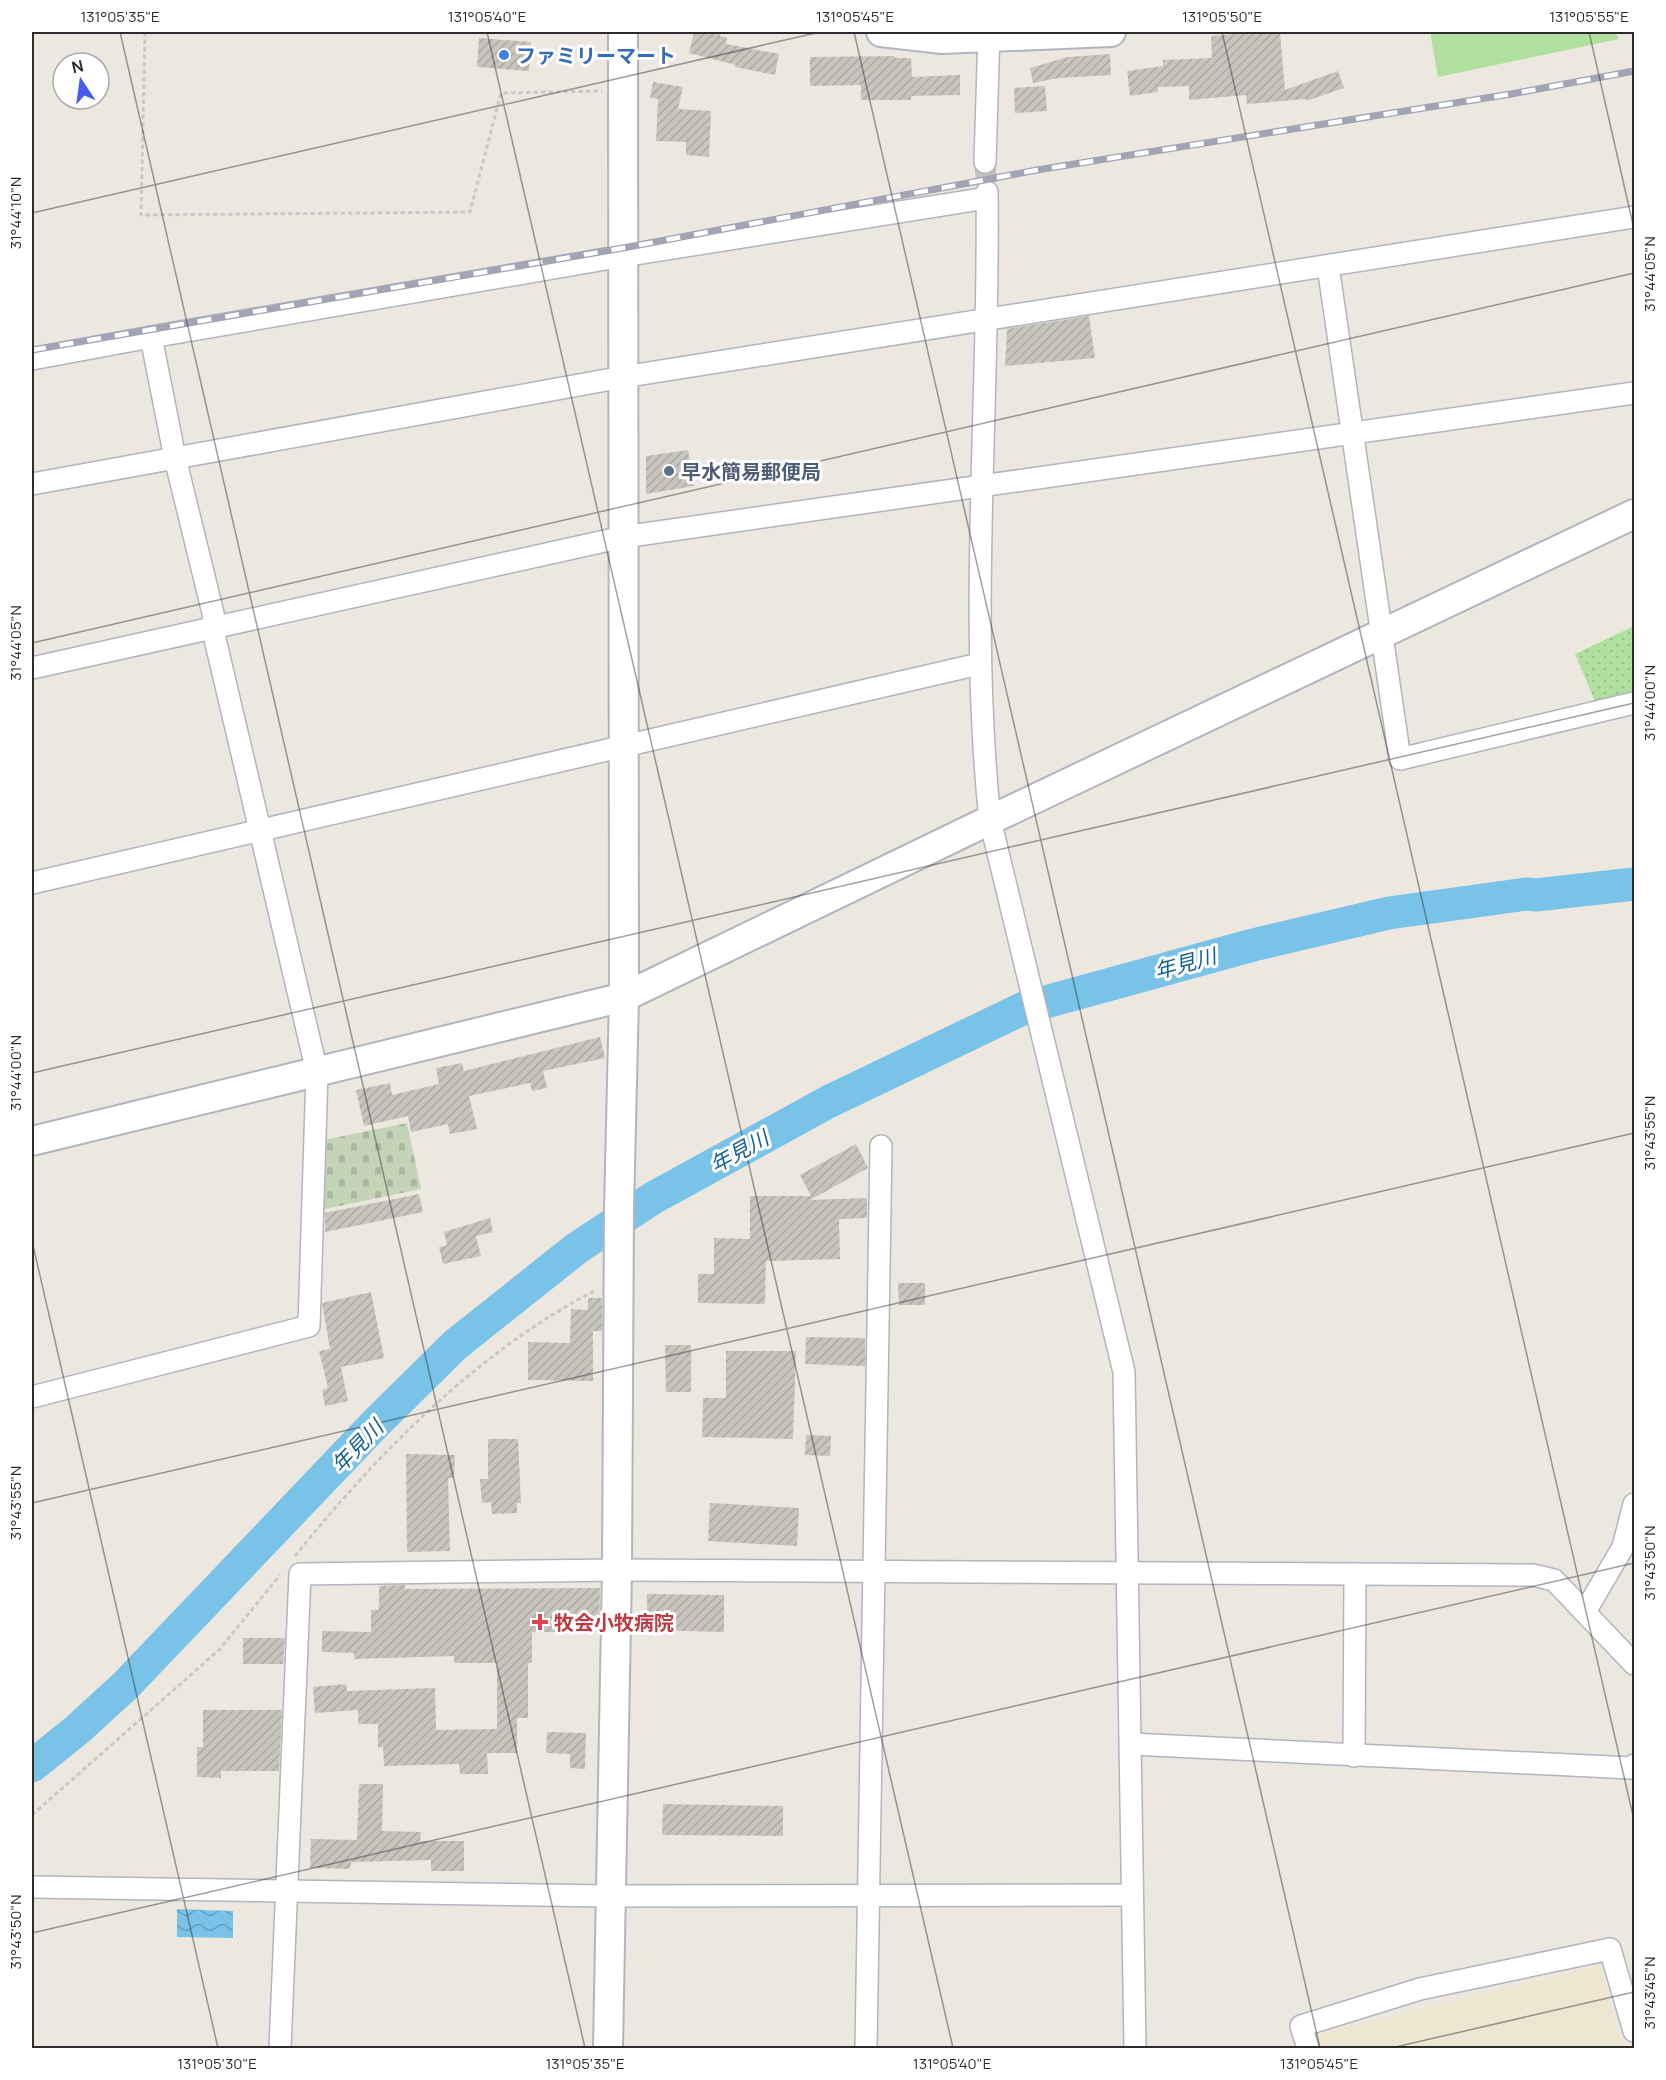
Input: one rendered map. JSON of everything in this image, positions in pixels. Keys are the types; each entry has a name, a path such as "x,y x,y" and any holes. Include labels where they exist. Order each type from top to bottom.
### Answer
{"street":[{"path":"608,2049 624,997 623,32"},
{"path":"881,32 942,39 989,35 1111,32"},
{"path":"985,162 989,35"},
{"path":"32,359 987,195 979,664 990,820 1124,1372 1135,2049"},
{"path":"32,484 623,376 1635,216"},
{"path":"1328,266 1400,759 1635,703"},
{"path":"32,1396 309,1326 317,1072 259,831 175,458 151,337"},
{"path":"32,668 623,537 1635,393"},
{"path":"32,1141 624,997 990,820 1635,514"},
{"path":"32,883 979,664"},
{"path":"866,2049 872,1573 881,1146"},
{"path":"1585,1612 1623,1547 1635,1504"},
{"path":"280,2049 300,1574 617,1570 1533,1575 1554,1580 1635,1664"},
{"path":"1354,1756 1355,1574"},
{"path":"1131,1744 1632,1768 1635,1765"},
{"path":"32,1887 610,1896 869,1893 1132,1895"},
{"path":"1308,2049 1301,2026 1420,1989 1610,1949 1635,2031"}],"path":[{"path":"145,32 141,215 470,212 501,93 624,90"},
{"path":"291,1561 320,1526 428,1411 485,1360 554,1312 618,1276"},
{"path":"32,1815 219,1650 284,1570"}],"shaded area":[{"path":"1600,1965 1622,2048 1314,2048 1310,2036"}],"green space":[{"path":"1430,32 1615,32 1619,39 1438,77"},
{"path":"1634,626 1634,697 1597,706 1575,654"},
{"path":"407,1123 421,1189 320,1210 324,1140"}],"water":[{"path":"177,1909 233,1911 233,1938 177,1937"}],"building":[{"path":"694,32 721,32 720,36 727,38 726,44 779,54 775,75 735,67 736,65 689,53"},
{"path":"1280,32 1285,90 1338,71 1344,88 1306,101 1306,99 1247,104 1246,95 1189,100 1189,86 1158,87 1158,92 1130,96 1127,71 1163,66 1163,60 1212,58 1211,36"},
{"name":"ファミリーマート","path":"479,38 531,42 529,71 477,67"},
{"path":"1110,54 1111,75 1058,78 1033,83 1030,68 1068,57"},
{"path":"895,56 895,58 911,58 912,77 960,75 960,95 911,96 911,100 861,100 861,85 810,86 810,57"},
{"path":"653,82 683,87 678,109 711,111 709,157 686,155 686,142 656,141 658,99 650,98"},
{"path":"1045,86 1047,111 1015,113 1014,88"},
{"path":"1089,316 1095,358 1005,366 1007,329"},
{"name":"早水簡易郵便局","path":"688,450 694,486 646,494 646,456"},
{"path":"600,1037 605,1058 543,1071 547,1088 532,1091 530,1083 469,1096 477,1129 450,1134 448,1124 411,1132 408,1116 364,1126 356,1090 390,1083 392,1095 439,1084 436,1068 462,1063 464,1071"},
{"path":"856,1144 868,1168 810,1200 867,1198 867,1218 839,1219 840,1259 766,1261 765,1304 698,1303 698,1274 714,1274 714,1238 750,1239 750,1196 811,1196 800,1175"},
{"path":"419,1194 423,1212 325,1232 325,1213"},
{"path":"490,1218 493,1232 476,1236 481,1256 443,1264 439,1247 447,1245 444,1232"},
{"path":"898,1283 925,1283 925,1305 899,1305"},
{"path":"371,1292 384,1358 341,1367 348,1401 325,1406 322,1390 328,1388 319,1351 330,1349 322,1303"},
{"path":"588,1298 602,1298 602,1331 593,1331 593,1381 528,1380 528,1342 570,1343 571,1309 588,1310"},
{"path":"806,1337 865,1338 865,1366 805,1364"},
{"path":"665,1345 691,1345 691,1392 666,1392"},
{"path":"726,1351 796,1351 793,1439 702,1437 703,1398 726,1398"},
{"path":"806,1435 831,1436 830,1456 805,1455"},
{"path":"488,1439 518,1439 521,1503 517,1503 517,1513 492,1514 491,1502 482,1503 480,1479 488,1479"},
{"path":"406,1454 455,1455 454,1478 448,1478 450,1551 407,1552"},
{"path":"710,1503 799,1508 797,1546 708,1541"},
{"path":"405,1585 405,1589 600,1588 599,1632 532,1632 532,1663 528,1663 528,1718 517,1718 517,1753 487,1753 488,1774 460,1774 459,1764 384,1766 383,1747 378,1748 378,1724 358,1724 358,1710 315,1713 313,1687 346,1684 347,1691 435,1688 436,1730 497,1729 497,1663 454,1663 454,1656 354,1659 354,1653 322,1652 322,1631 371,1632 371,1610 379,1610 379,1586"},
{"path":"647,1594 724,1595 724,1632 647,1630"},
{"path":"243,1638 285,1638 283,1664 243,1664"},
{"path":"203,1710 282,1710 279,1771 221,1771 221,1778 197,1777 197,1747 203,1747"},
{"path":"547,1732 586,1733 585,1769 570,1768 570,1754 546,1753"},
{"path":"359,1784 383,1784 382,1831 421,1832 420,1841 464,1841 464,1871 431,1871 431,1860 351,1862 350,1869 310,1868 311,1839 357,1840"},
{"path":"663,1804 783,1806 783,1836 662,1835"}],"waterway":[{"name":"年見川","path":"32,1766 78,1729 126,1685 376,1423 455,1345 577,1248 653,1198 828,1102 1024,1008 1253,945 1389,913 1526,894 1536,895 1634,884"}],"tunnel":[{"path":"985,162 987,192"}],"railway":[{"path":"32,350 623,248 1037,170 1511,94 1634,71"}],"place":[{"name":"ファミリーマート","path":"504,55"},
{"name":"早水簡易郵便局","path":"669,471"},
{"name":"牧会小牧病院","path":"540,1622"}]}
